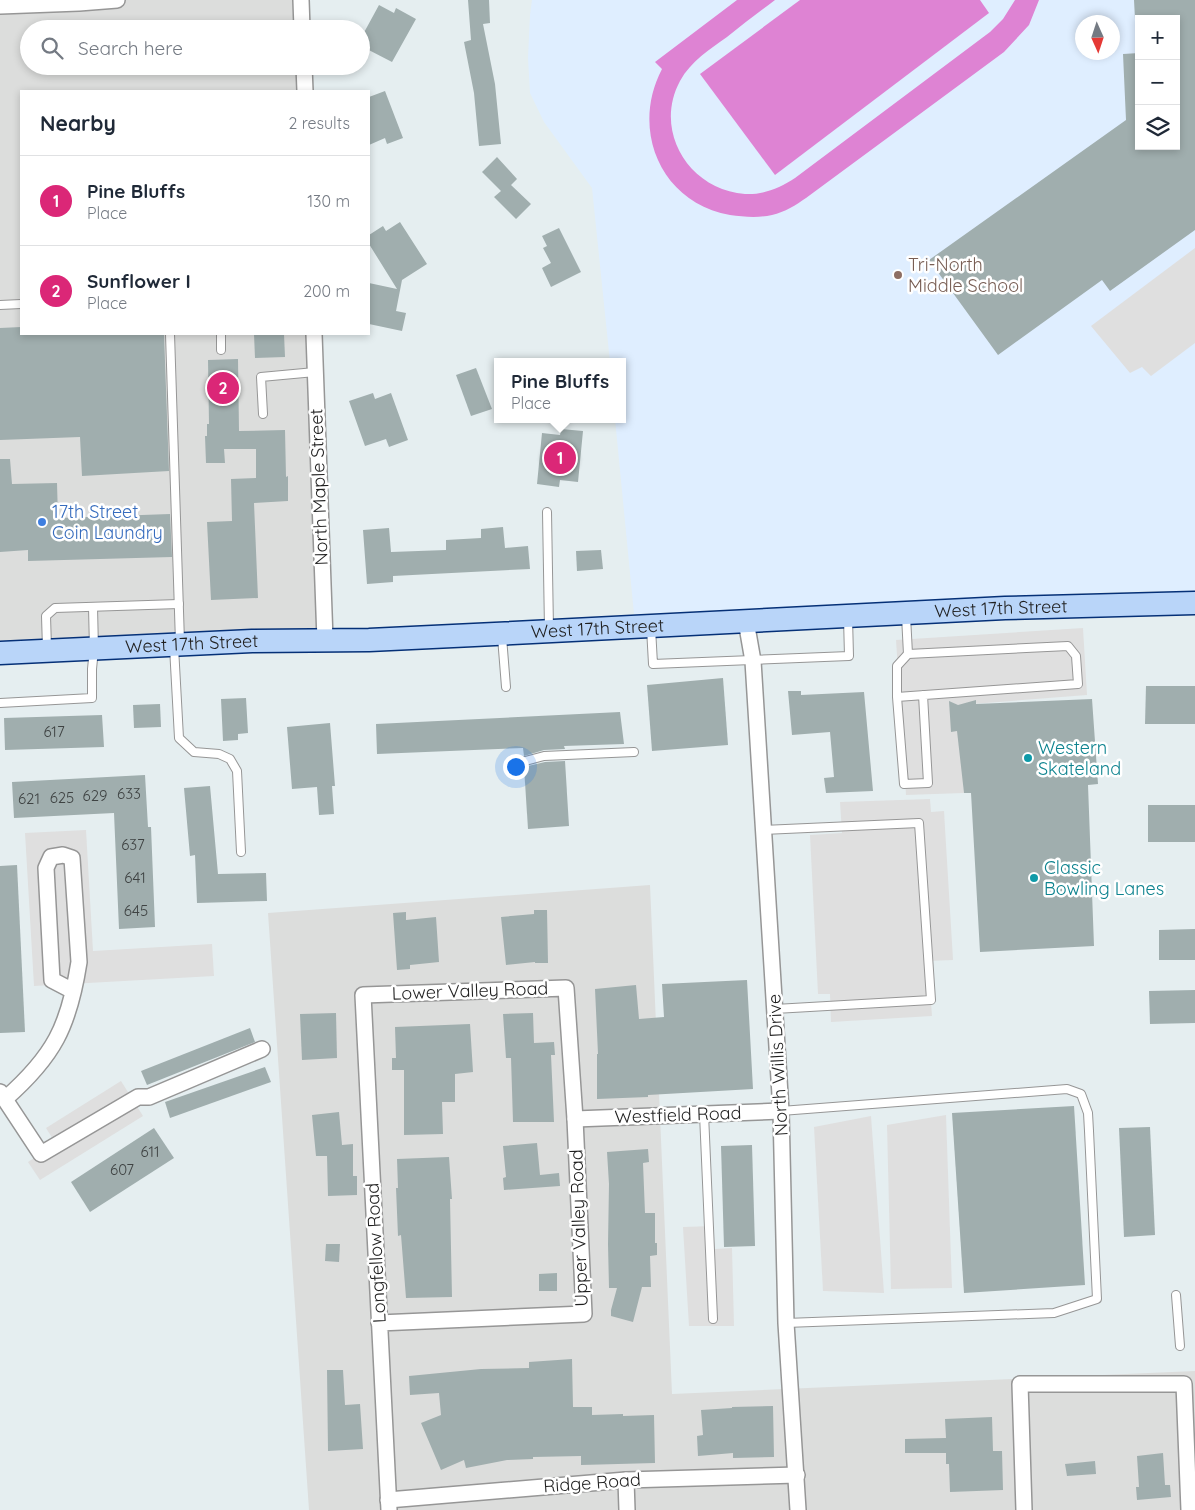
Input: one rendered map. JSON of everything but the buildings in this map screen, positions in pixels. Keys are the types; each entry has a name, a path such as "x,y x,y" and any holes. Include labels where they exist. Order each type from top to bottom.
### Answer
{"main road":[{"name":"West 17th Street","path":"0,653 279,640 502,634 1084,605 1195,603"}],"street":[{"path":"0,6 117,0"},
{"path":"301,0 302,20"},
{"path":"304,75 305,90"},
{"name":"North Maple Street","path":"314,335 325,640"},
{"name":"North Willis Drive","path":"746,621 753,660 781,1111 786,1324 798,1510"},
{"path":"73,991 52,980 46,868 51,857 63,855 72,858 79,962 73,991 68,1015 53,1047 43,1061 18,1088 2,1096 42,1154 138,1097 149,1097 262,1049"},
{"name":"Lower Valley Road","path":"363,995 566,988 575,1120"},
{"name":"Longfellow Road","path":"363,995 388,1505"},
{"name":"Westfield Road","path":"575,1120 781,1111"},
{"name":"Upper Valley Road","path":"379,1323 584,1314 575,1120"},
{"path":"1024,1510 1020,1384 1184,1384 1189,1510"},
{"name":"Ridge Road","path":"388,1505 626,1480 797,1475"},
{"path":"626,1480 627,1510"}],"lane":[{"path":"0,305 20,304"},
{"path":"170,335 179,604 177,645 179,738 194,752 220,754 230,759 237,771 241,852"},
{"path":"220,335 221,350"},
{"path":"263,414 261,377 315,372"},
{"path":"547,512 549,631"},
{"path":"46,651 46,616 55,608 179,604"},
{"path":"0,703 92,698 93,607"},
{"path":"906,613 908,654"},
{"path":"651,626 652,664 849,656 848,616"},
{"path":"502,634 506,687"},
{"path":"898,696 1078,684 1076,656 1068,646 908,654 897,666 898,696 904,784 928,783 923,695"},
{"path":"514,764 544,756 634,752"},
{"path":"763,830 919,823 931,1000 775,1009"},
{"path":"781,1111 1067,1089 1081,1094 1088,1113 1090,1131 1097,1299 1054,1313 786,1324"},
{"path":"704,1114 713,1319"},
{"path":"1176,1295 1180,1346"}],"shaded area":[{"path":"0,0 302,0 303,20 20,20 20,75 304,75 305,90 20,90 20,335 315,335 327,645 0,661"},
{"name":"Tri-North Middle School","path":"532,0 1195,0 1195,592 1084,593 634,614 615,423 626,423 626,358 610,358 592,188 544,122 530,93 528,58"},
{"path":"737,0 775,0 695,61 680,81 673,100 671,119 674,138 681,155 693,170 707,182 725,190 752,194 771,190 795,178 990,32 1003,19 1015,0 1039,0 1029,25 1004,52 806,198 777,214 751,217 730,215 706,208 686,196 670,180 658,160 651,139 649,116 653,92 662,69 655,62"},
{"path":"800,0 980,0 989,13 775,175 700,74"},
{"path":"1195,248 1195,343 1151,376 1142,367 1130,373 1091,326"},
{"path":"1083,628 1087,695 959,705 964,793 906,795 896,640"},
{"path":"930,799 931,812 944,811 953,960 928,961 932,1016 831,1022 830,994 818,994 810,835 842,833 840,802"},
{"path":"86,830 93,951 212,944 214,976 34,986 25,833"},
{"path":"650,885 672,1394 1195,1371 1195,1510 309,1510 268,913"},
{"path":"121,1081 143,1116 40,1180 28,1162 56,1144 46,1128"},
{"path":"946,1115 952,1288 891,1289 887,1125"},
{"path":"871,1116 884,1293 823,1291 814,1127"},
{"path":"713,1226 715,1249 732,1248 734,1326 689,1326 683,1227"}],"place":[{"name":"Tri-North Middle School","path":"898,275"},
{"name":"Sunflower I","path":"223,388"},
{"name":"Pine Bluffs","path":"560,458"},
{"name":"17th Street Coin Laundry","path":"42,522"},
{"name":"Western Skateland","path":"1028,758"},
{"name":"Classic Bowling Lanes","path":"1034,878"}]}
